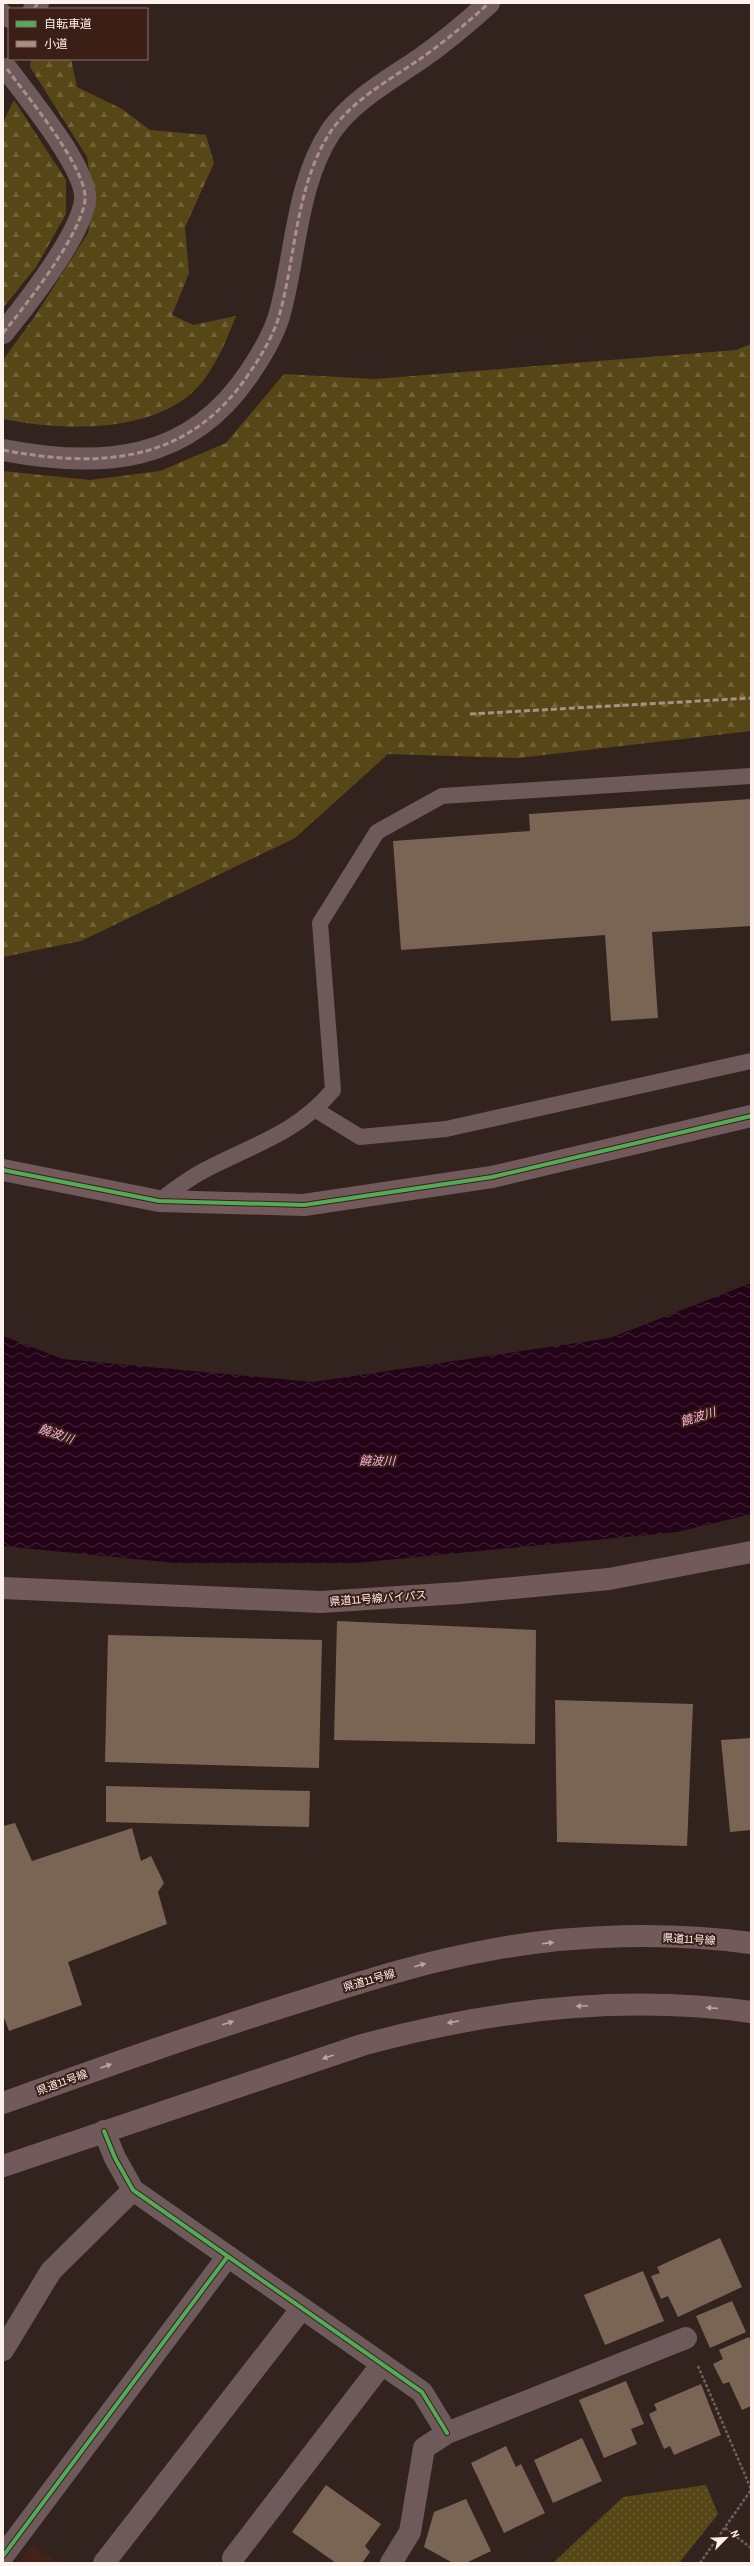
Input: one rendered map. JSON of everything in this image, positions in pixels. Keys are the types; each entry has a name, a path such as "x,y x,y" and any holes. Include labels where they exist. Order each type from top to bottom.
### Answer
{"main road":[{"path":"3,1170 158,1201 304,1205 492,1177 751,1116"},
{"name":"県道11号線バイパス","path":"3,1588 321,1602 458,1593 609,1579 751,1552"},
{"name":"県道11号線","path":"3,2103 218,2026 357,1983 439,1961 497,1949 624,1937 682,1938 751,1943"},
{"path":"3,2166 362,2045 421,2029 480,2017 548,2008 612,2005 681,2006 751,2012"}],"street":[{"path":"3,450 32,455 73,458 144,453 168,445 192,433 213,416 246,378 272,335 281,310 294,235 302,206 315,164 331,132 345,114 357,104 456,32 489,3"},
{"path":"3,333 34,294 75,229 85,199 76,166 7,69"},
{"path":"104,2131 114,2158 133,2190 422,2392 447,2433"},
{"path":"3,2350 51,2271 133,2190"},
{"path":"3,2556 228,2256"},
{"path":"104,2563 302,2308"},
{"path":"391,2563 410,2532 424,2448 447,2433 686,2338"},
{"path":"233,2558 382,2364"}],"lane":[{"path":"158,1201 205,1170 296,1125 316,1110 333,1090 320,924 377,832 442,796 751,776"},
{"path":"316,1110 360,1137 446,1129 751,1061"}],"path":[{"path":"686,2338 751,2489 700,2563"},
{"path":"725,2528 751,2548"}],"shaded area":[{"path":"32,2545 60,2563 19,2563"}],"green space":[{"path":"31,60 71,60 77,87 122,109 150,130 206,135 214,163 185,227 189,273 172,315 193,325 236,316 220,354 204,380 197,388 178,403 156,414 132,421 78,427 52,426 3,419 3,360 37,313 88,233 94,202 87,157 30,67"},
{"path":"14,100 66,180 66,214 36,267 3,308 3,122"},
{"path":"751,344 751,731 518,758 388,754 295,838 81,941 3,957 3,471 90,480 160,471 226,443 284,374 375,379 736,350"},
{"path":"706,2485 718,2514 679,2563 553,2563 623,2497"}],"water":[{"name":"饒波川","path":"751,1283 751,1514 678,1532 355,1563 175,1563 3,1546 3,1336 63,1359 313,1382 610,1338"}],"building":[{"path":"751,799 751,926 652,932 658,1018 611,1021 605,935 401,950 393,841 530,831 529,814"},
{"path":"337,1621 536,1630 535,1744 334,1740"},
{"path":"108,1635 322,1640 319,1768 105,1762"},
{"path":"555,1700 693,1704 687,1846 557,1842"},
{"path":"751,1738 751,1830 730,1832 721,1740"},
{"path":"106,1786 310,1791 309,1827 106,1822"},
{"path":"15,1823 32,1861 132,1828 141,1861 151,1856 164,1883 158,1892 167,1924 68,1962 82,2005 9,2031 3,2015 3,1826"},
{"path":"720,2238 742,2287 678,2317 668,2296 661,2299 651,2276 660,2273 657,2267"},
{"path":"643,2271 664,2321 605,2345 584,2295"},
{"path":"732,2301 746,2332 710,2348 696,2316"},
{"path":"749,2337 751,2342 751,2406 742,2410 729,2382 723,2384 713,2364 723,2359 719,2350"},
{"path":"626,2381 644,2424 631,2429 637,2444 604,2458 579,2400"},
{"path":"701,2384 721,2435 674,2455 670,2446 664,2449 649,2414 657,2410 654,2404"},
{"path":"582,2438 602,2481 553,2503 534,2460"},
{"path":"506,2446 516,2467 521,2464 545,2513 504,2533 471,2463"},
{"path":"326,2485 381,2524 365,2546 370,2552 362,2563 336,2563 292,2532"},
{"path":"466,2499 491,2551 466,2563 453,2563 424,2547 434,2512"}],"marked path":[{"path":"35,8 38,3"},
{"path":"3,450 40,456 75,459 109,458 141,452 172,442 200,425 226,402 255,365 276,325 286,287 304,194 311,172 331,131 350,110 372,91 438,46 489,3"},
{"path":"3,333 38,288 63,250 74,232 85,200 83,187 77,170 67,152 7,69"},
{"path":"470,714 751,698"}],"cycle path":[{"path":"3,1170 159,1201 304,1205 492,1177 751,1116"},
{"path":"104,2131 115,2158 133,2190 422,2392 447,2433"},
{"path":"3,2556 228,2256"}]}
